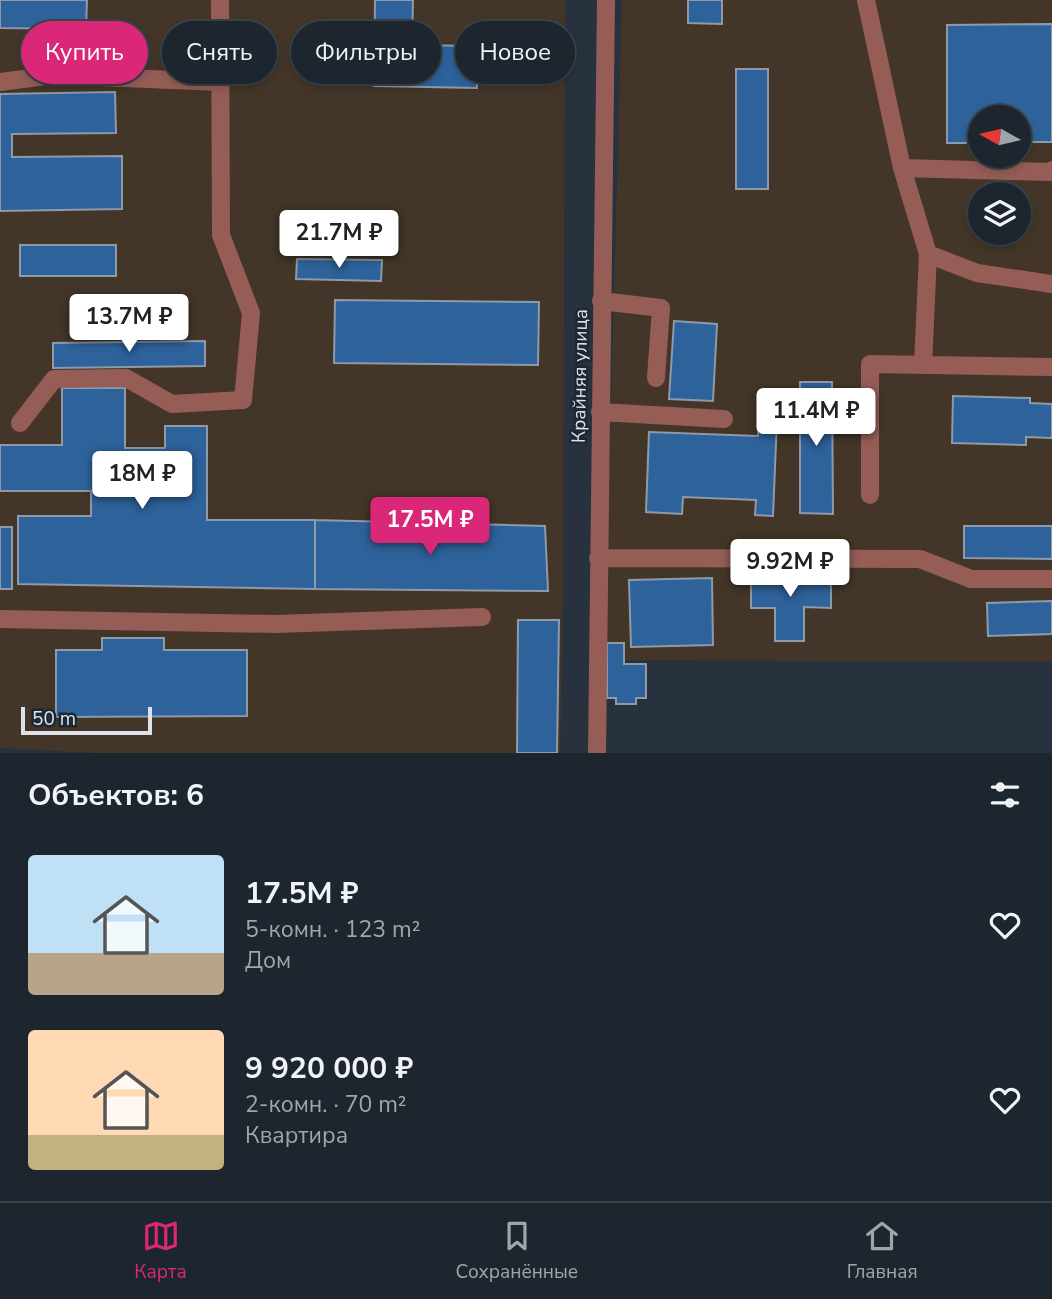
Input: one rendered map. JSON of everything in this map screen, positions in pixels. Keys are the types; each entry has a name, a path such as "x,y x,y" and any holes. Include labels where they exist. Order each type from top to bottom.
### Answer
{"street":[{"path":"220,0 220,21"},
{"name":"Крайняя улица","path":"597,753 606,0"},
{"path":"866,0 902,168 928,254 923,365"},
{"path":"0,82 53,75 162,80"},
{"path":"20,423 54,379 125,378 172,404 243,400 251,313 221,235 220,84"},
{"path":"902,168 1037,172 1052,170"},
{"path":"928,254 977,273 1052,284"},
{"path":"601,301 661,308 656,378"},
{"path":"870,495 870,364 1052,367"},
{"path":"600,412 724,419"},
{"path":"598,558 920,559 971,579 1052,579"},
{"path":"0,619 276,624 482,617"}],"shaded area":[{"path":"0,0 565,0 565,21 455,21 455,84 565,84 560,753 95,753 0,748"},
{"path":"622,0 1052,0 1052,662 604,660"}],"building":[{"path":"0,0 87,0 86,21 21,21 21,28 0,28"},
{"path":"375,0 413,0 413,21 375,21"},
{"path":"688,0 722,0 722,24 688,23"},
{"path":"1052,24 1052,142 1031,142 1031,105 968,105 968,143 947,143 947,25"},
{"path":"441,45 455,46 455,84 477,84 477,88 374,86 441,84"},
{"path":"736,69 768,69 768,189 736,189"},
{"path":"115,92 116,133 12,134 12,157 122,156 122,209 0,211 0,94"},
{"path":"20,245 116,245 116,276 20,276"},
{"path":"297,259 382,260 381,281 296,279"},
{"path":"335,300 539,302 538,365 334,363"},
{"path":"674,321 717,324 713,401 669,399"},
{"path":"205,341 205,366 53,368 53,343"},
{"path":"800,382 832,382 833,514 800,513"},
{"path":"62,388 125,388 125,448 165,448 165,426 207,426 207,520 315,520 315,589 18,584 18,516 91,516 91,491 0,491 0,445 62,445"},
{"path":"953,396 1030,398 1030,403 1052,404 1052,438 1026,437 1026,445 952,443"},
{"path":"759,418 777,419 773,516 755,515 756,500 683,497 682,514 646,512 649,432 758,436"},
{"path":"315,520 545,526 548,591 315,589"},
{"path":"964,526 1052,526 1052,559 964,558"},
{"path":"0,527 12,527 12,589 0,589"},
{"path":"751,573 831,574 831,608 804,607 804,641 775,641 775,608 751,608"},
{"path":"712,578 713,645 631,647 629,580"},
{"path":"1052,601 1052,634 988,636 987,603"},
{"path":"518,620 559,620 557,753 517,753"},
{"path":"102,638 164,638 164,650 247,650 247,716 56,717 56,650 102,650"},
{"path":"607,643 624,643 624,664 646,664 646,698 636,698 636,704 616,704 616,698 607,698"}]}
